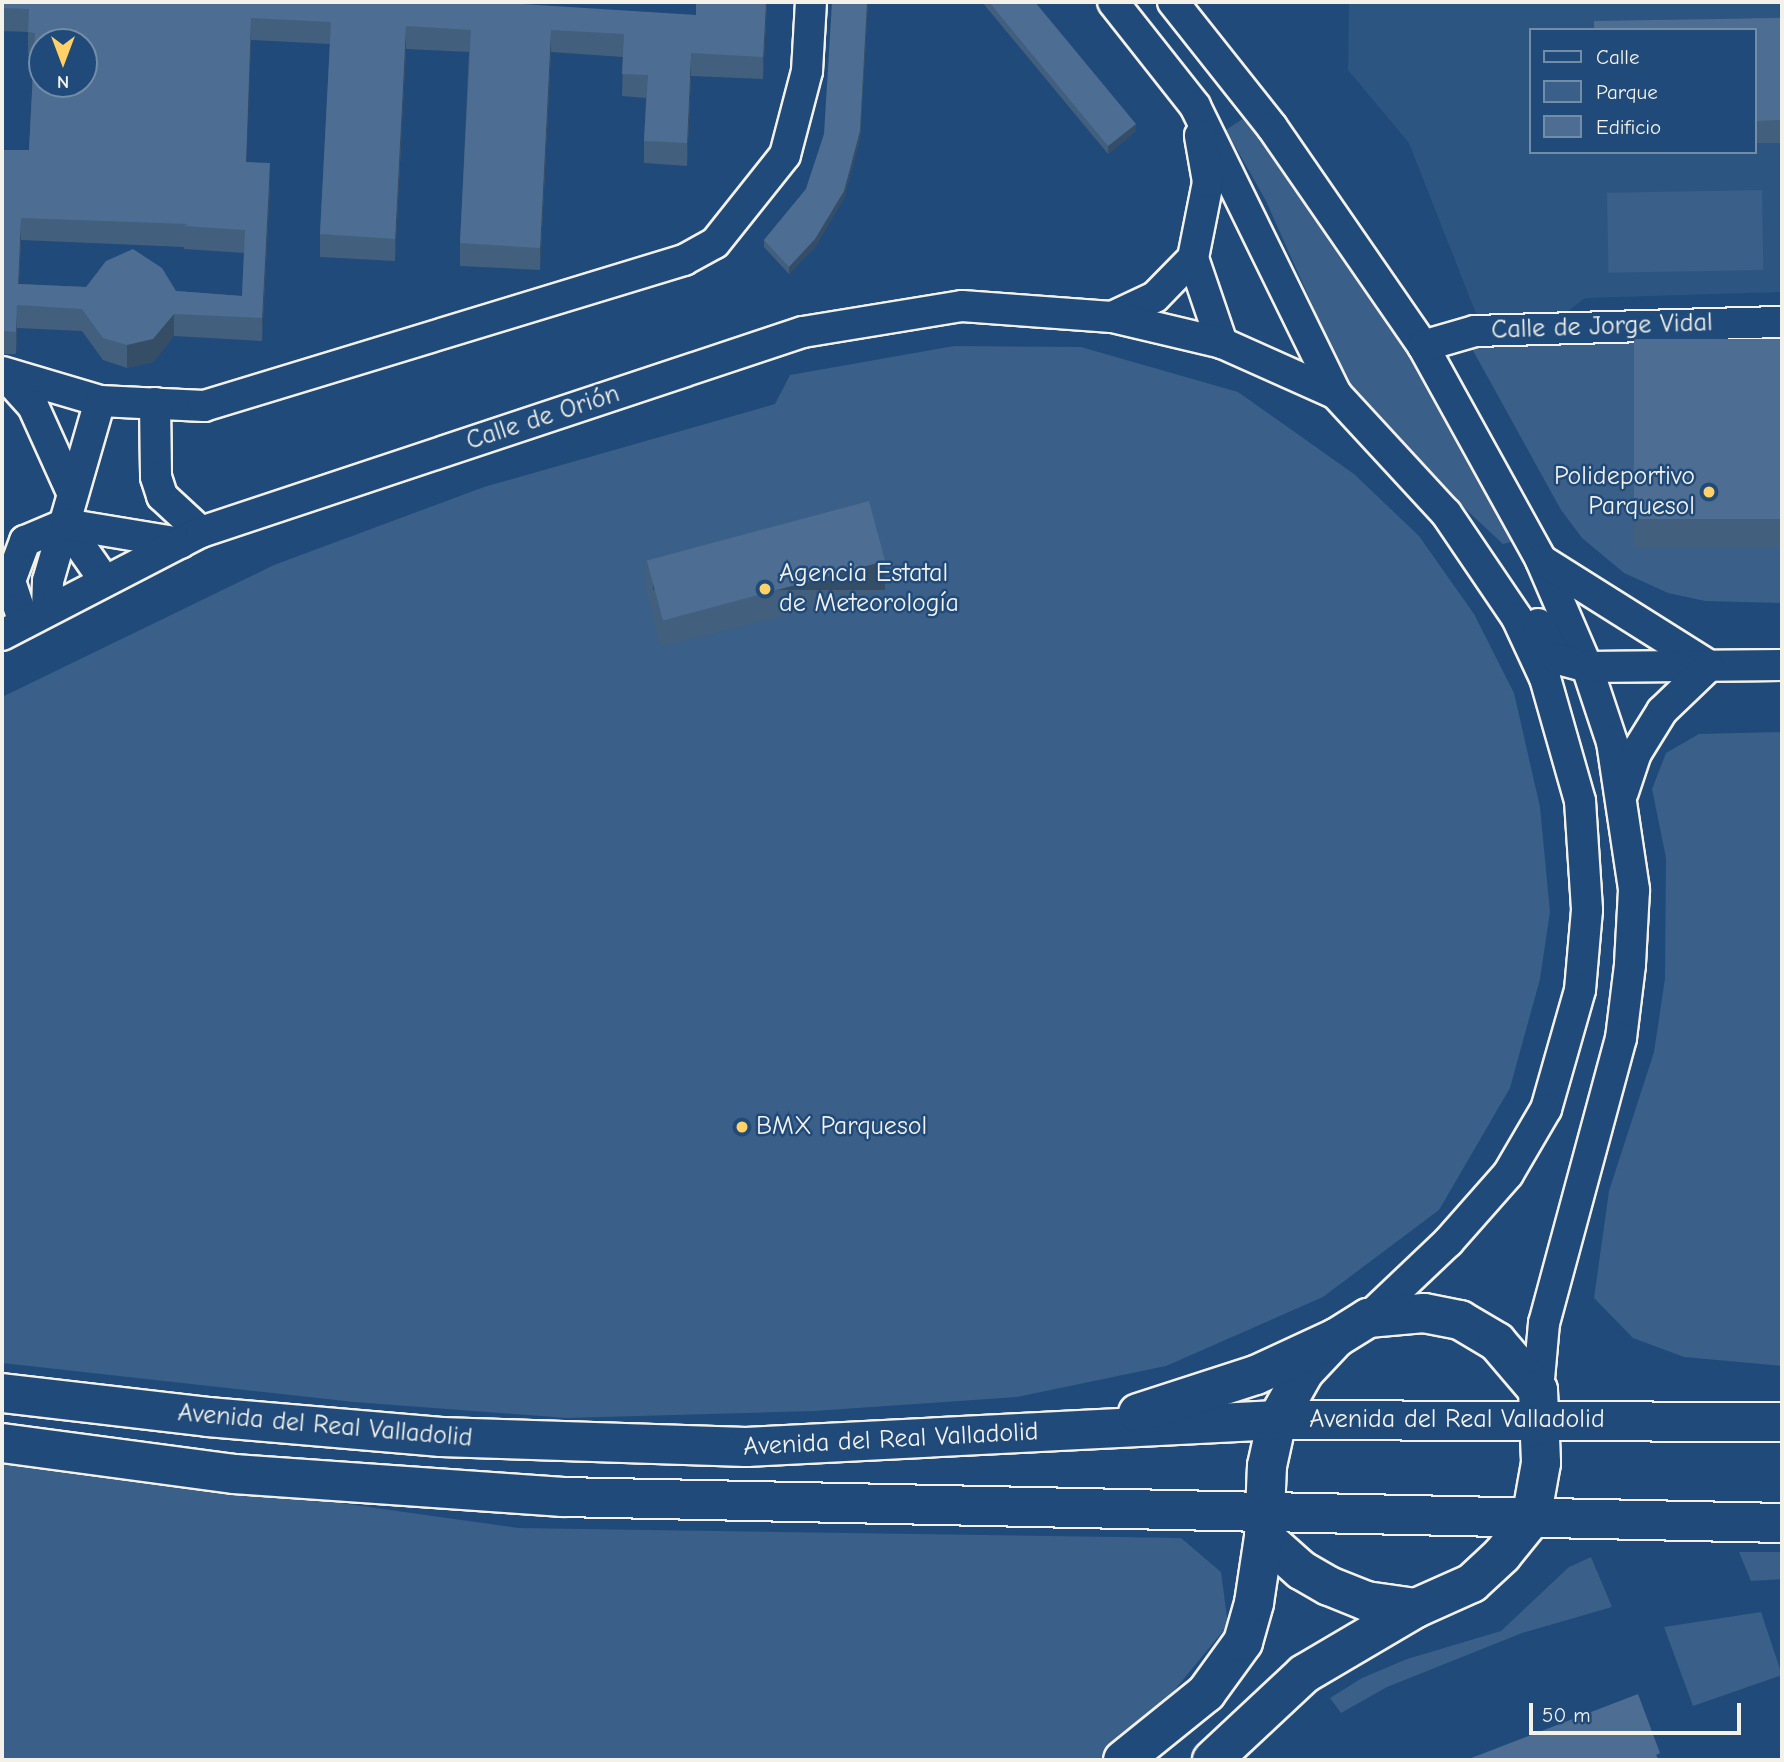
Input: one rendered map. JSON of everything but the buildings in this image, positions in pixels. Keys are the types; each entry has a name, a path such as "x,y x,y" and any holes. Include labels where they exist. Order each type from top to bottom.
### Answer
{"main road":[{"path":"1078,1431 1256,1375 1336,1338 1368,1318 1424,1313 1460,1320 1497,1342 1539,1405 1541,1463 1531,1519 1502,1555 1472,1583 1416,1608 1304,1674 1212,1760"},
{"path":"1123,1760 1206,1692 1243,1642 1254,1603 1264,1524 1267,1466 1277,1420 1304,1372 1336,1338"},
{"name":"Avenida del Real Valladolid","path":"2,1393 208,1417 568,1444 746,1447 1539,1405 1782,1422"},
{"name":"Avenida del Real Valladolid","path":"2,1443 235,1474 562,1497 1264,1524 1531,1519 1782,1522"},
{"path":"1264,1524 1301,1570 1329,1586 1366,1601 1416,1608"}],"street":[{"path":"2,372 100,401 204,406 684,260 715,243 785,155 807,71 811,2"},
{"path":"1113,2 1195,106 1336,394 1447,513 1502,559 1558,659 1587,667 1782,665"},
{"path":"1173,2 1272,127 1423,346 1541,560 1587,667 1612,742 1634,890 1621,1038 1544,1323 1539,1405"},
{"path":"1195,106 1208,183 1193,258 1222,343"},
{"name":"Calle de Orión","path":"1112,317 1155,297 1193,258"},
{"name":"Calle de Orión","path":"24,623 190,537 803,332 962,306 1112,317 1222,343 1336,394"},
{"name":"Calle de Jorge Vidal","path":"1423,346 1475,331 1782,322"},
{"path":"2,372 33,406 71,490"},
{"path":"24,623 48,581 65,524 71,490 100,401"},
{"path":"155,403 156,477 162,496 190,537"},
{"path":"1368,1318 1448,1242 1508,1174 1546,1109 1580,990 1587,910 1580,801 1562,729 1517,618 1447,513"},
{"path":"65,524 190,537"},
{"path":"65,524 104,580"},
{"path":"1541,560 1709,666"},
{"path":"1622,796 1636,753 1662,711 1709,666"},
{"path":"1562,729 1587,667"}],"shaded area":[{"path":"1349,2 1782,2 1782,292 1585,298 1560,317 1477,316 1409,143 1348,70"}],"green space":[{"path":"1244,118 1343,248 1410,351 1514,541 1503,544 1418,465 1372,415 1344,376 1266,201 1226,130"},
{"path":"1762,190 1763,270 1608,273 1607,193"},
{"path":"1782,339 1782,603 1705,601 1668,593 1624,573 1582,538 1561,510 1471,347"},
{"path":"954,346 1081,347 1238,392 1354,474 1419,536 1474,614 1514,693 1540,807 1550,912 1540,979 1510,1088 1439,1210 1323,1297 1166,1366 1017,1397 814,1411 567,1418 354,1402 2,1363 2,697 274,565 484,487 775,404 790,375"},
{"path":"1782,732 1782,1366 1684,1357 1633,1338 1594,1298 1609,1191 1654,1052 1665,978 1666,858 1652,789 1666,753 1699,734"},
{"path":"2,1456 519,1528 1181,1538 1221,1572 1228,1625 1117,1760 2,1760"},
{"path":"1739,1552 1782,1552 1782,1579 1751,1581"},
{"path":"1591,1557 1612,1607 1522,1633 1387,1687 1341,1713 1330,1698 1362,1678 1407,1659 1501,1631 1569,1567"},
{"path":"1761,1612 1782,1675 1693,1706 1664,1627"}],"place":[{"name":"Polideportivo Parquesol","path":"1709,492"},
{"name":"Agencia Estatal de Meteorología","path":"765,589"},
{"name":"BMX Parquesol","path":"742,1127"}]}
